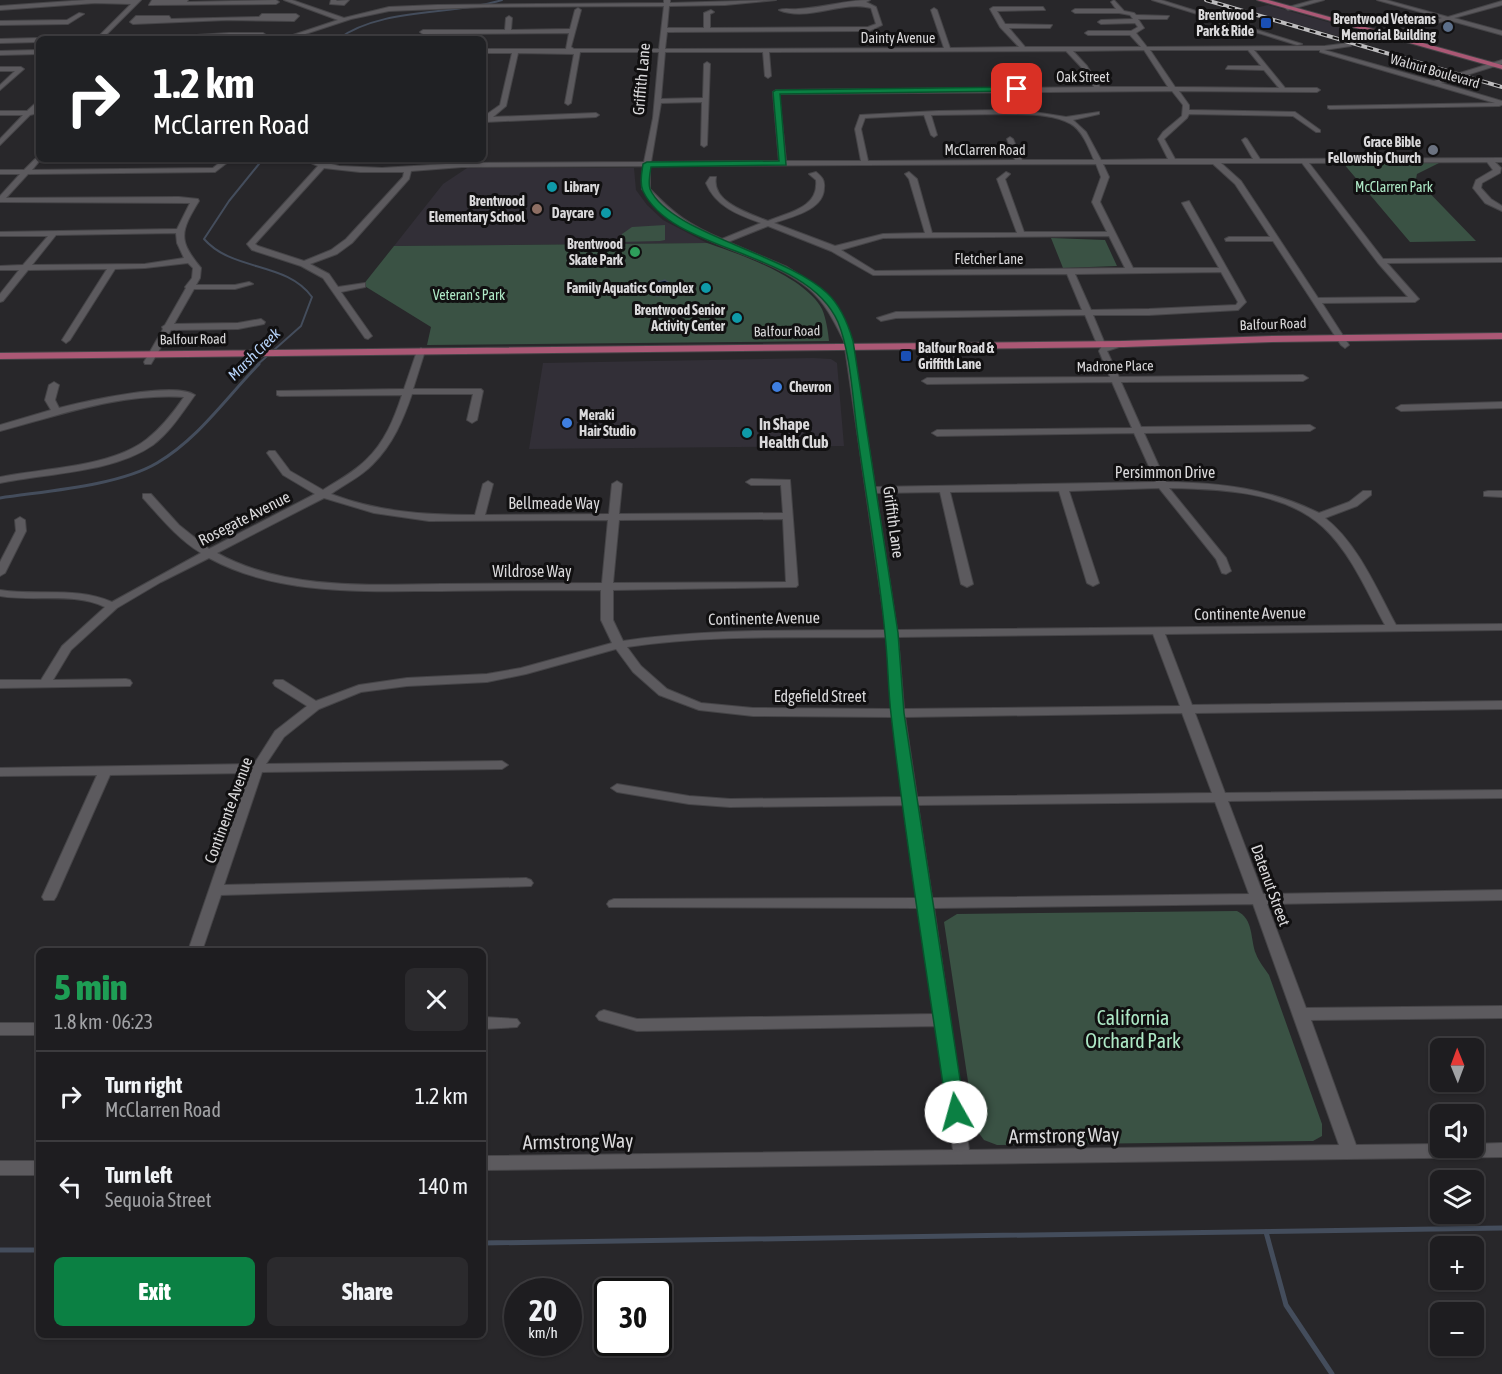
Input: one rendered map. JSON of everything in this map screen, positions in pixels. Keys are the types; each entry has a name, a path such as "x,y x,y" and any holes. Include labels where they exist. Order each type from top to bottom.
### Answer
{"main road":[{"path":"1260,0 1498,66"},
{"name":"Balfour Road","path":"0,363 150,358 1102,348 1502,336"},
{"name":"Balfour Road","path":"1102,348 1124,344 1342,341 1502,343"},
{"name":"Balfour Road","path":"0,356 150,358"}],"street":[{"path":"184,2 185,0 153,1 150,4 276,2"},
{"path":"287,0 351,17"},
{"path":"334,0 332,3 344,3 346,0"},
{"path":"293,36 343,19 403,7 486,1 723,0"},
{"path":"667,1 707,3 773,0"},
{"path":"664,30 875,28 879,25 873,6 863,0 797,11 782,10"},
{"name":"Walnut Boulevard","path":"1155,0 1502,104"},
{"path":"1288,8 1321,0"},
{"path":"1380,0 1502,33"},
{"path":"1494,0 1502,3"},
{"path":"0,9 40,2 137,1"},
{"path":"102,36 137,1"},
{"path":"207,36 235,1"},
{"name":"Griffith Lane","path":"667,1 646,189 664,211 687,227 776,264 824,295 842,320 850,350 892,633 897,713 944,1020 962,1157"},
{"path":"1114,2 1121,11"},
{"path":"1362,43 1502,3"},
{"path":"1023,49 1018,40 1002,26 993,9 1043,9"},
{"path":"568,103 577,53 568,48 578,10"},
{"path":"934,10 948,49"},
{"path":"1075,11 1121,11 1133,15 1167,17"},
{"path":"327,12 328,15 343,19"},
{"path":"707,30 707,14 711,12"},
{"path":"0,23 68,22 81,14"},
{"path":"1101,22 1133,15"},
{"path":"1088,33 1132,33 1142,28 1133,15"},
{"path":"167,20 169,18 136,18 133,22 294,19 297,16 262,16 261,18"},
{"path":"508,32 509,18"},
{"path":"1002,26 1050,26"},
{"path":"423,32 571,32"},
{"path":"1132,33 1186,105 1185,117 1161,139 1172,161"},
{"path":"228,36 262,36"},
{"path":"0,41 36,40"},
{"path":"1313,48 1349,45"},
{"path":"1249,48 1284,89"},
{"name":"Dainty Avenue","path":"486,51 1313,48"},
{"path":"1068,49 1085,67 1098,89"},
{"path":"766,50 768,76"},
{"path":"486,119 503,106 515,51"},
{"path":"0,54 36,54"},
{"path":"704,145 707,64"},
{"path":"1434,83 1498,66"},
{"path":"1228,68 1266,68"},
{"path":"0,69 21,69 0,88"},
{"path":"1010,72 1017,89"},
{"name":"Oak Street","path":"783,163 776,92 1017,89 1317,90"},
{"path":"657,101 707,100"},
{"path":"1330,107 1502,104"},
{"path":"0,143 36,105"},
{"path":"1187,112 1295,114 1318,131"},
{"path":"0,113 36,113"},
{"path":"865,163 858,129 862,117 1028,113 1068,119 1097,113"},
{"path":"927,114 934,135"},
{"path":"486,121 596,115"},
{"path":"1068,119 1080,128 1105,177 1105,185 1096,202 1130,271"},
{"path":"1010,139 1019,162"},
{"path":"1245,140 1258,160"},
{"path":"0,200 36,160"},
{"path":"1302,160 1381,261 1415,299 1316,301"},
{"path":"1489,160 1497,171 1479,182 1477,188 1488,201 1502,208"},
{"name":"McClarren Road","path":"313,162 322,166 344,169 408,168 470,162 647,164 1502,160"},
{"path":"1214,161 1238,183 1342,341"},
{"path":"0,172 215,170 224,162"},
{"path":"322,166 251,244 303,264 326,276 368,336"},
{"path":"303,264 334,252 360,231 406,177 408,168"},
{"path":"722,243 810,206 822,192 820,179 813,174"},
{"path":"909,174 913,179 929,235"},
{"path":"1006,174 1001,179 1021,234"},
{"name":"Fletcher Lane","path":"713,179 710,183 713,191 722,202 742,214 834,249 873,273 1223,270"},
{"path":"0,200 179,199 195,201 179,231 179,245 196,268 196,278 150,358"},
{"path":"881,318 896,315 1197,311 1238,307 1242,302 1186,203"},
{"path":"0,234 179,231"},
{"path":"0,300 54,233"},
{"path":"834,249 883,236 1111,234"},
{"path":"1229,240 1275,239"},
{"path":"0,268 145,266 189,260"},
{"path":"1381,261 1502,260"},
{"path":"66,340 112,267"},
{"path":"1070,272 1163,487 1221,558 1226,571"},
{"path":"189,287 235,287 249,284"},
{"path":"337,290 362,285"},
{"path":"166,327 237,326 261,322"},
{"name":"Rosegate Avenue","path":"45,684 66,648 113,606 324,494 369,463 389,438 399,419 420,355"},
{"name":"Madrone Place","path":"927,381 1303,378"},
{"path":"54,385 50,400 57,412"},
{"path":"280,393 478,391 472,420"},
{"path":"0,428 125,396 190,395 179,414 159,435 125,457 99,465 0,480"},
{"path":"1401,408 1502,405"},
{"path":"937,432 1310,428"},
{"name":"Bellmeade Way","path":"272,453 287,474 324,494 394,515 429,518 788,516"},
{"path":"751,482 786,482 788,516"},
{"path":"478,518 488,484"},
{"name":"Edgefield Street","path":"617,484 607,587 607,620 619,645 637,669 663,692 699,706 753,712 897,713 1502,705"},
{"name":"Persimmon Drive","path":"871,490 1209,486 1246,490 1294,504 1318,517 1345,545 1392,628"},
{"path":"1063,488 1093,583"},
{"path":"944,489 967,584"},
{"path":"1318,517 1353,504 1367,493"},
{"path":"1488,494 1502,494"},
{"name":"Wildrose Way","path":"147,496 172,524 208,554 245,569 279,578 346,588 792,585 788,516"},
{"path":"0,573 21,531 20,520"},
{"path":"0,593 12,596 70,594 99,597 113,606"},
{"name":"Continente Avenue","path":"196,948 257,769 279,734 315,706 359,689 407,682 487,678 619,645 708,635 1502,627"},
{"name":"Datenut Street","path":"1158,631 1350,1152"},
{"path":"0,684 126,683"},
{"path":"279,683 315,706"},
{"path":"0,772 502,765"},
{"path":"49,897 105,771"},
{"path":"617,788 689,800 730,803 1502,794"},
{"path":"216,890 526,883"},
{"path":"614,904 925,903 1502,895"},
{"path":"1301,1014 1502,1012"},
{"path":"604,1016 637,1025 944,1020"},
{"path":"486,1023 512,1023"},
{"path":"0,1029 36,1029"},
{"name":"Armstrong Way","path":"486,1163 1502,1150"},
{"path":"0,1168 36,1168"}],"shaded area":[{"path":"1268,5 1371,35 1356,41 1246,10"},
{"name":"Brentwood Elementary School","path":"467,168 634,168 636,190 647,205 663,220 707,243 394,246 443,184"},
{"path":"831,359 837,363 844,446 529,449 543,363"}],"green space":[{"name":"McClarren Park","path":"1343,163 1439,163 1417,174 1416,179 1476,241 1410,242"},
{"path":"665,225 665,240 619,242 622,234 632,227"},
{"path":"1051,238 1105,240 1117,266 1063,268"},
{"name":"Veteran's Park","path":"707,243 770,268 787,277 814,297 822,309 829,341 427,345 431,327 363,285 394,246"},
{"name":"California Orchard Park","path":"1237,911 1249,924 1256,954 1269,975 1322,1124 1322,1136 1313,1141 997,1145 984,1140 975,1128 944,922 957,914"}],"water":[{"path":"665,280 680,290 657,296 642,286"}],"waterway":[{"name":"Marsh Creek","path":"343,36 375,22 396,17 502,0"},
{"name":"Marsh Creek","path":"257,365 301,326 312,297 288,277 229,257 204,239 229,201 261,162"},
{"name":"Marsh Creek","path":"0,498 102,482 141,471 157,463 199,430 259,364"},
{"path":"486,1243 1502,1228"},
{"path":"1266,1232 1286,1305 1332,1374"},
{"path":"0,1250 36,1250"}],"railway":[{"path":"1206,0 1502,87"}],"place":[{"name":"Brentwood Park & Ride","path":"1266,23"},
{"name":"Brentwood Veterans Memorial Building","path":"1448,27"},
{"name":"Grace Bible Fellowship Church","path":"1433,150"},
{"name":"Library","path":"552,187"},
{"name":"Brentwood Elementary School","path":"537,209"},
{"name":"Daycare","path":"606,213"},
{"name":"Brentwood Skate Park","path":"635,252"},
{"name":"Family Aquatics Complex","path":"706,288"},
{"name":"Brentwood Senior Activity Center","path":"737,318"},
{"name":"Balfour Road & Griffith Lane","path":"906,356"},
{"name":"Chevron","path":"777,387"},
{"name":"Meraki Hair Studio","path":"567,423"},
{"name":"In Shape Health Club","path":"747,433"}],"route":[{"path":"956,1112 897,713 892,633 858,397 842,320 824,295 794,274 776,264 687,227 664,211 646,189 646,178 647,164 783,163 776,92 1017,89"}]}
